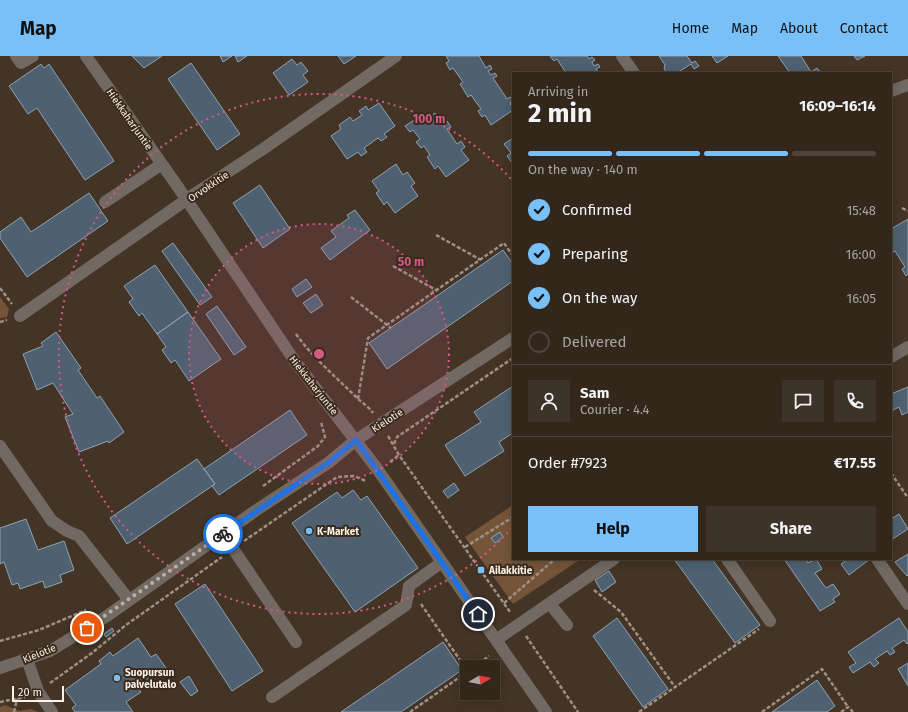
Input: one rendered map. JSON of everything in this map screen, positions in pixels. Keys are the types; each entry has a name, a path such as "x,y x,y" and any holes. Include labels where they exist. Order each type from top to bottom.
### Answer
{"street":[{"path":"16,56 21,63 33,56"},
{"name":"Hiekkaharjuntie","path":"86,56 162,164 294,360 356,440 546,712"},
{"name":"Orvokkitie","path":"20,316 396,56"},
{"path":"622,56 633,72"},
{"path":"892,92 908,85"},
{"path":"106,202 162,164"},
{"name":"Kielotie","path":"0,668 50,651 107,616 223,534 328,463 356,440 512,339"},
{"path":"892,357 908,347"},
{"path":"0,446 52,521 79,536 129,600"},
{"path":"223,534 296,642"},
{"path":"496,640 613,560"},
{"path":"728,560 770,621"},
{"path":"878,560 908,604"},
{"path":"272,697 406,605 409,586 442,562"},
{"path":"550,604 567,625"},
{"path":"27,659 38,692 52,712"}],"path":[{"path":"902,208 908,212"},
{"path":"436,235 480,260"},
{"path":"358,399 368,338 504,243 512,255"},
{"path":"393,266 436,290"},
{"path":"0,288 20,316"},
{"path":"351,297 388,324 391,328"},
{"path":"394,444 397,437 512,359"},
{"path":"380,424 394,444 399,455 504,603 578,712"},
{"path":"262,487 318,446"},
{"path":"892,474 908,498"},
{"path":"0,702 17,699 38,692 92,653 126,625 232,549 337,477 354,476"},
{"path":"465,548 512,518"},
{"path":"504,603 554,560"},
{"path":"582,581 622,612 675,687"},
{"path":"409,586 460,661"},
{"path":"0,641 39,630 90,609"},
{"path":"639,712 770,621"},
{"path":"484,660 490,656"},
{"path":"762,712 822,670 853,712"},
{"path":"410,712 460,676"},
{"path":"14,712 17,699"},
{"path":"842,712 848,707"}],"shaded area":[{"path":"0,297 9,309 7,317 0,318"},
{"path":"512,506 512,560 579,560 513,604 465,537"},
{"path":"5,705 19,711 31,709 38,712 0,712 0,707"}],"building":[{"path":"132,56 162,56 144,68"},
{"path":"220,56 232,56 223,62"},
{"path":"235,56 247,56 238,62"},
{"path":"338,56 356,56 344,64"},
{"path":"446,56 479,56 486,68 490,65 492,69 488,71 491,75 495,73 497,76 493,78 507,99 510,97 512,99 510,103 512,111 491,125 485,115 482,117 478,111 481,109 471,95 468,97 460,84 463,82 453,68 450,70 446,63 449,61"},
{"path":"550,56 587,56 589,59 592,57 595,60 592,62 594,66 598,64 600,67 596,69 598,72 565,72 557,59 554,61"},
{"path":"659,56 687,56 692,63 695,61 699,66 694,69 691,64 679,72 666,72 664,69 665,65"},
{"path":"712,56 728,56 717,63"},
{"path":"778,56 801,56 811,72 789,72"},
{"path":"854,56 865,56 857,60"},
{"path":"292,59 297,65 301,62 308,71 303,75 308,82 289,95 273,73"},
{"path":"191,63 240,134 217,150 168,79"},
{"path":"41,64 44,68 49,64 114,161 85,180 37,108 28,114 9,86"},
{"path":"817,68 820,72 811,72"},
{"path":"379,103 395,126 384,134 387,137 381,141 378,138 364,148 367,152 361,156 358,152 347,159 331,136 341,129 339,125 350,117 353,121 362,115 359,111 366,106 368,110"},
{"path":"435,113 443,123 447,121 451,127 447,129 457,144 461,141 465,147 461,150 469,160 446,177 438,166 435,169 427,157 430,155 424,146 421,148 416,142 420,139 413,130 410,132 405,126 419,117 422,122"},
{"path":"512,139 512,163 507,156 511,153 504,144"},
{"path":"396,164 403,175 407,172 415,183 411,186 418,196 395,213 387,202 384,205 376,193 379,191 372,181"},
{"path":"260,185 290,229 263,248 233,203"},
{"path":"89,193 108,221 27,277 0,238 0,232 21,217 31,232"},
{"path":"355,210 370,230 330,260 321,248 336,237 331,231 349,218 347,215"},
{"path":"908,219 908,274 906,276 902,269 905,267 895,251 892,253 892,228"},
{"path":"173,243 212,297 200,305 162,251"},
{"path":"503,250 512,263 512,282 387,369 369,343"},
{"path":"155,265 188,312 157,334 142,313 139,316 129,302 133,299 124,286"},
{"path":"306,279 312,287 297,297 292,289"},
{"path":"316,294 323,305 311,313 303,303"},
{"path":"217,306 246,347 234,355 206,314"},
{"path":"188,312 221,359 189,381 175,360 171,363 162,350 166,347 157,334"},
{"path":"56,332 81,368 78,370 97,398 100,396 124,432 109,443 108,441 79,452 65,417 73,414 53,383 37,390 23,354 43,346 41,343"},
{"path":"512,387 512,434 499,442 504,451 465,476 445,445 481,422 474,412"},
{"path":"908,387 908,412 902,415 899,407 892,410 892,394"},
{"path":"290,410 307,435 219,495 212,486 215,484 204,469"},
{"path":"197,459 215,484 127,544 110,518"},
{"path":"454,483 459,490 448,498 443,491"},
{"path":"353,490 361,500 367,496 418,568 355,612 292,523 337,492 342,498"},
{"path":"899,514 908,529 892,539 892,518"},
{"path":"26,519 38,550 64,541 74,570 60,575 62,582 45,588 43,581 20,589 18,583 12,585 4,562 0,564 0,528"},
{"path":"500,532 503,537 495,543 491,538"},
{"path":"908,554 908,575 907,576 895,562"},
{"path":"675,560 713,560 760,625 735,643"},
{"path":"785,560 806,560 808,563 817,560 822,569 815,573 826,588 833,584 840,594 833,599 835,602 820,611"},
{"path":"847,560 869,560 849,575 841,564"},
{"path":"609,571 616,582 602,592 595,580"},
{"path":"205,584 263,671 232,691 175,604"},
{"path":"617,618 668,689 643,707 593,636"},
{"path":"899,618 908,632 908,643 907,644 904,640 892,648 895,652 890,655 887,651 875,659 879,663 874,667 870,662 853,673 849,667 856,663 848,652"},
{"path":"112,628 114,631 106,637 104,634"},
{"name":"Suopursun palvelutalo","path":"138,638 151,657 156,654 166,668 138,688 141,692 126,702 133,712 75,712 72,708 76,705 65,690 101,664 99,661 110,652 113,656"},
{"path":"443,642 460,667 460,671 401,712 341,712"},
{"path":"908,663 908,686 898,669"},
{"path":"189,676 198,691 191,696 180,682"},
{"path":"817,680 835,706 827,712 772,712"}],"way so far":[{"path":"87,628 107,616 223,534"}],"place":[{"name":"K-Market","path":"309,531"},
{"name":"Ailakkitie","path":"481,570"},
{"name":"Suopursun palvelutalo","path":"117,678"}],"route":[{"path":"223,534 328,463 356,440 478,614"}]}
